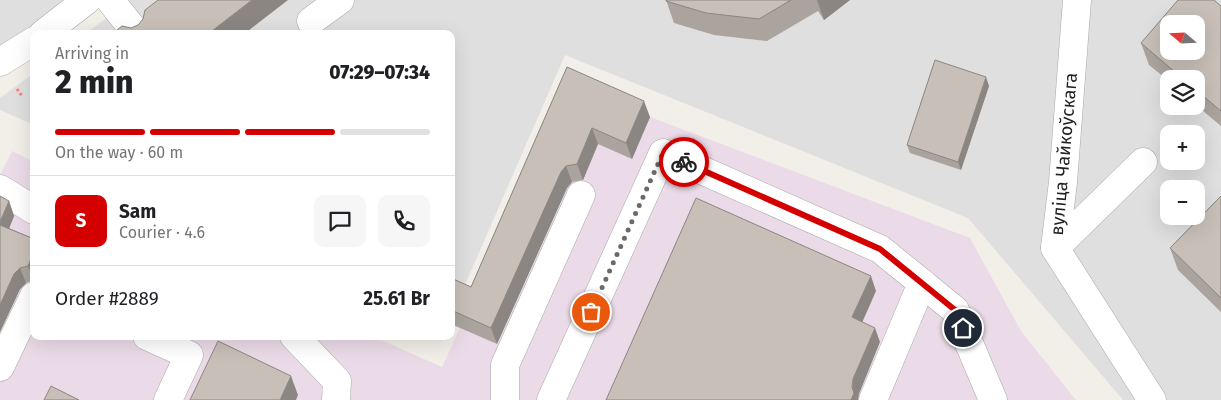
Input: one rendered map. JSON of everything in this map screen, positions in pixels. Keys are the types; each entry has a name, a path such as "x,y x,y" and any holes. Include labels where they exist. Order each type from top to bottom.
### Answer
{"street":[{"path":"48,30 87,0"},
{"path":"110,0 134,30"},
{"path":"311,21 340,0"},
{"name":"вуліца Чайкоўскага","path":"1077,0 1063,182 1055,248 1152,400"},
{"path":"0,62 30,43"},
{"path":"551,400 663,153 880,249 955,310 993,400"},
{"path":"1055,248 1142,162"},
{"path":"0,189 30,208"},
{"path":"506,400 505,365 582,195"},
{"path":"873,400 922,284"},
{"path":"0,367 30,304"},
{"path":"156,340 189,354 168,400"},
{"path":"298,340 337,381 336,400"}],"shaded area":[{"path":"0,0 67,0 0,50"},
{"path":"130,0 1221,0 1221,400 1123,400 968,218 565,55 455,308 455,30 90,30"},
{"path":"30,76 30,123 0,110 0,98"},
{"path":"573,83 650,117 970,238 1021,331 1076,400 0,400 0,175 12,151 30,160 30,340 381,340 442,367"}],"building":[{"path":"158,0 252,0 213,30 117,30 122,26 131,28 138,25 143,19 145,10"},
{"path":"666,0 791,0 759,19 706,13"},
{"path":"1178,0 1214,0 1221,6 1221,111 1205,98 1205,70 1172,70 1161,60 1205,60 1205,15 1165,15"},
{"path":"1160,21 1160,59 1141,43"},
{"path":"935,60 986,77 958,162 907,145"},
{"path":"567,67 644,101 626,143 592,128 577,164 566,166 561,172 491,328 455,312 455,280 471,287"},
{"path":"0,196 9,201 0,222"},
{"path":"1221,196 1221,298 1170,248 1193,225 1205,225 1205,212"},
{"path":"696,198 871,276 852,317 875,328 853,379 852,387 854,393 851,400 606,400"},
{"path":"0,225 30,237 30,261 28,266 20,268 14,274 0,305"},
{"path":"218,341 291,376 280,400 190,400"},
{"path":"51,386 79,400 44,400"}],"way so far":[{"path":"591,312 663,153 684,162"}],"route":[{"path":"684,162 880,249 955,310 963,328"}]}
